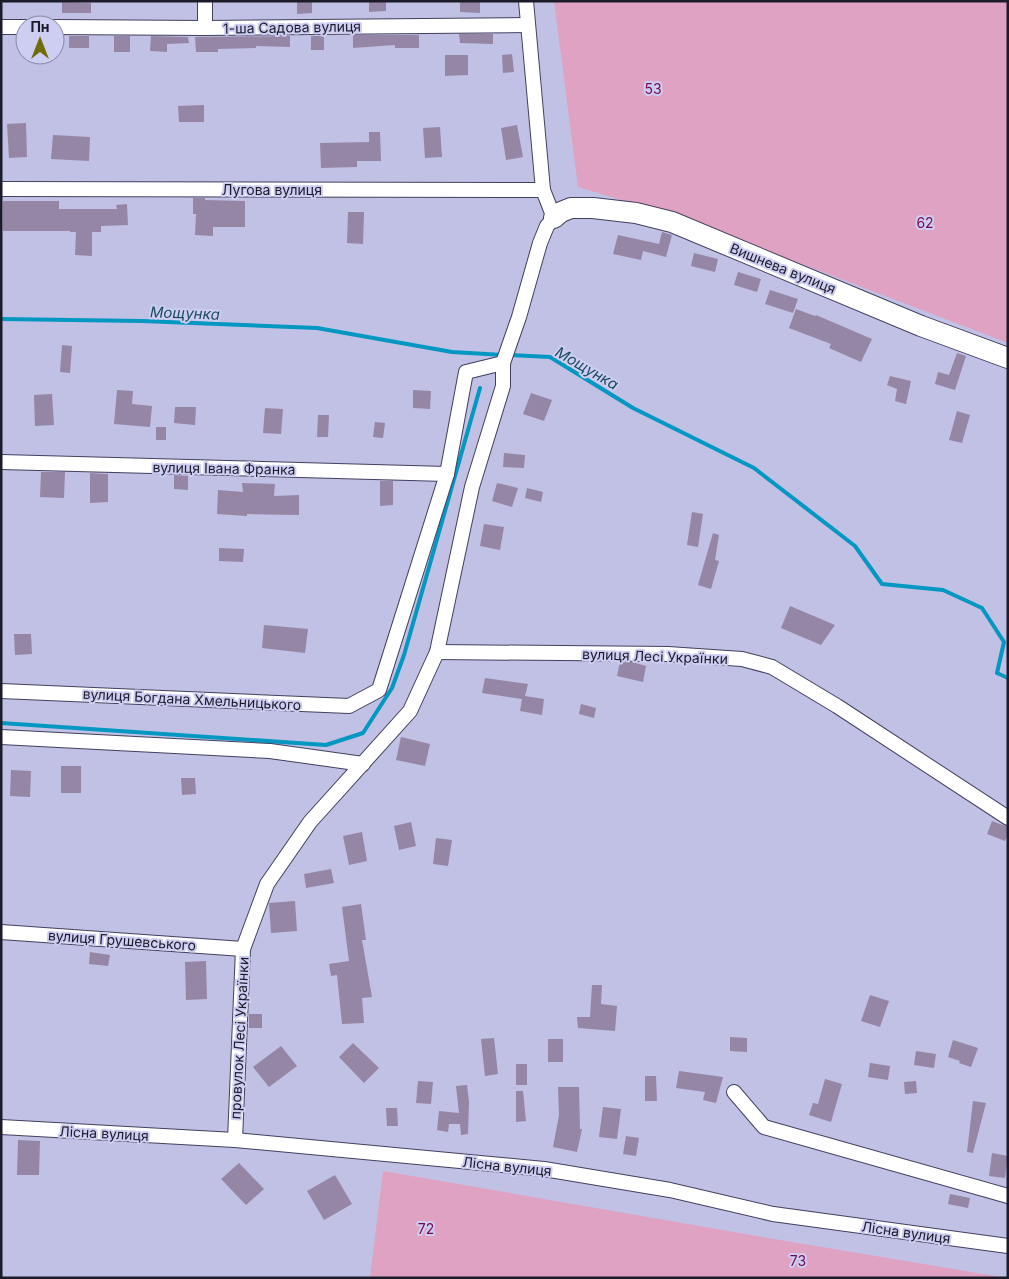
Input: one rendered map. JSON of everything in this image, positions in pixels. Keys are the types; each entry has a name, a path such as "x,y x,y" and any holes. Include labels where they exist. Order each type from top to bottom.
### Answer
{"street":[{"path":"205,1 205,28"},
{"path":"1,737 270,751 363,764 410,711 438,652 472,488 503,386 503,363 519,317 540,243 547,226 554,218 543,190 526,1"},
{"name":"1-ша Садова вулиця","path":"65,27 205,28 528,25"},
{"path":"1,27 15,27"},
{"name":"Лугова вулиця","path":"1,189 543,190"},
{"name":"Вишнева вулиця","path":"554,218 561,212 571,208 593,208 636,213 672,222 921,326 1008,358"},
{"path":"447,474 466,372 503,363"},
{"name":"вулиця Івана Франка","path":"1,462 447,474"},
{"name":"вулиця Богдана Хмельницького","path":"1,691 349,706 379,690 447,474"},
{"name":"вулиця Лесі Українки","path":"438,652 668,654 742,659 772,668 837,706 1008,818"},
{"name":"провулок Лесі Українки","path":"235,1140 243,949 267,884 310,822 363,764"},
{"name":"вулиця Грушевського","path":"1,932 243,949"},
{"path":"734,1092 764,1127 1008,1196"},
{"name":"Лісна вулиця","path":"1,1127 235,1140 544,1168 670,1190 773,1214 1008,1246"}],"green space":[{"name":"53","path":"554,1 1008,1 1008,343 684,219 578,187"},
{"name":"72","path":"383,1171 774,1239 1007,1278 370,1278"}],"building":[{"path":"297,1 312,1 312,13 297,14"},
{"path":"369,1 386,1 386,11 369,12"},
{"path":"460,1 480,1 480,13 460,12"},
{"path":"62,2 91,3 91,13 62,13"},
{"path":"459,34 493,34 493,44 460,43"},
{"path":"353,35 419,35 419,48 395,48 395,45 353,48"},
{"path":"69,36 89,36 89,48 69,48"},
{"path":"114,36 130,36 130,52 114,52"},
{"path":"151,36 188,37 189,43 167,44 167,52 150,51"},
{"path":"290,36 290,47 256,46 256,48 218,49 218,52 196,52 195,37"},
{"path":"311,36 324,36 324,50 311,50"},
{"path":"512,54 514,72 503,73 502,55"},
{"path":"445,55 468,55 468,75 445,76"},
{"path":"204,105 204,122 179,122 178,106"},
{"path":"26,123 27,157 9,158 7,124"},
{"path":"517,125 523,157 506,160 501,128"},
{"path":"440,127 442,157 425,158 423,128"},
{"path":"369,132 380,132 381,161 357,161 357,167 321,168 320,143 369,142"},
{"path":"53,135 90,137 89,161 51,159"},
{"path":"193,198 245,201 245,227 213,227 213,236 195,235 196,214 193,214"},
{"path":"3,201 59,201 59,209 117,209 116,205 127,204 128,225 101,226 101,232 92,232 92,256 75,255 76,232 3,231"},
{"path":"348,212 364,212 363,244 347,243"},
{"path":"662,232 672,235 666,257 643,251 641,260 613,254 618,235 659,244"},
{"path":"694,253 718,259 715,272 691,266"},
{"path":"738,272 761,279 757,292 734,285"},
{"path":"770,290 798,299 793,313 765,304"},
{"path":"796,309 816,315 872,339 861,362 829,348 831,344 789,328"},
{"path":"62,345 72,346 70,373 60,372"},
{"path":"957,353 966,356 955,390 935,384 938,372 949,375"},
{"path":"890,376 911,381 906,404 895,401 897,389 887,385"},
{"path":"117,390 133,391 132,404 152,406 150,427 114,424"},
{"path":"413,390 431,391 430,409 413,408"},
{"path":"531,393 552,400 544,421 523,414"},
{"path":"52,394 54,425 35,426 34,395"},
{"path":"175,407 196,407 195,425 174,423"},
{"path":"265,408 283,409 281,434 263,433"},
{"path":"957,411 970,415 962,443 949,440"},
{"path":"318,415 329,415 328,437 317,437"},
{"path":"375,422 385,423 383,438 373,437"},
{"path":"156,427 166,427 166,440 156,440"},
{"path":"504,453 525,455 524,468 503,467"},
{"path":"41,472 65,472 64,498 40,497"},
{"path":"90,473 108,474 108,502 90,503"},
{"path":"174,475 188,476 188,490 174,489"},
{"path":"380,481 393,481 393,505 380,506"},
{"path":"242,483 275,484 274,496 299,495 299,515 247,514 247,516 217,514 218,490 243,492"},
{"path":"497,483 518,488 512,507 492,501"},
{"path":"527,488 543,492 541,502 525,498"},
{"path":"692,512 703,514 698,547 687,545"},
{"path":"484,524 504,527 500,550 480,546"},
{"path":"713,533 719,535 715,560 719,561 711,589 698,585"},
{"path":"219,548 244,549 243,562 219,561"},
{"path":"790,606 835,625 821,645 781,628"},
{"path":"264,625 308,629 305,653 262,648"},
{"path":"14,634 31,634 32,654 15,655"},
{"path":"620,662 632,662 646,666 643,682 617,676"},
{"path":"485,678 528,684 525,696 544,699 542,715 520,711 522,699 482,693"},
{"path":"581,704 596,708 594,718 579,714"},
{"path":"401,737 430,744 425,766 396,760"},
{"path":"61,766 81,766 81,793 61,793"},
{"path":"11,770 31,771 30,797 10,796"},
{"path":"181,778 195,778 196,794 182,795"},
{"path":"992,821 1008,827 1005,841 987,834"},
{"path":"411,822 416,846 399,850 394,826"},
{"path":"362,832 367,861 349,865 343,836"},
{"path":"436,838 452,840 448,866 433,864"},
{"path":"331,869 334,883 306,888 304,874"},
{"path":"295,901 297,931 271,933 269,903"},
{"path":"361,904 366,940 362,940 372,997 362,998 364,1023 342,1024 337,975 331,976 329,964 349,961 342,907"},
{"path":"90,952 110,955 108,966 89,964"},
{"path":"206,961 207,999 186,1000 185,962"},
{"path":"592,985 602,985 601,1004 617,1006 615,1031 578,1028 577,1017 590,1017"},
{"path":"870,995 889,1001 880,1027 861,1021"},
{"path":"249,1014 262,1014 262,1028 249,1028"},
{"path":"730,1037 747,1038 747,1052 730,1051"},
{"path":"494,1038 498,1074 485,1076 481,1039"},
{"path":"548,1039 563,1039 563,1062 548,1062"},
{"path":"953,1040 978,1048 971,1067 948,1057"},
{"path":"353,1043 379,1068 364,1083 339,1057"},
{"path":"281,1046 297,1066 269,1087 253,1067"},
{"path":"916,1051 936,1054 934,1068 914,1065"},
{"path":"870,1063 890,1066 888,1080 868,1077"},
{"path":"516,1064 527,1064 527,1085 516,1085"},
{"path":"679,1071 723,1077 716,1103 703,1100 705,1092 676,1088"},
{"path":"645,1076 656,1076 657,1101 645,1101"},
{"path":"825,1079 842,1084 831,1122 809,1115 813,1103 818,1104"},
{"path":"418,1081 433,1082 431,1104 416,1103"},
{"path":"916,1081 917,1093 905,1094 904,1082"},
{"path":"467,1085 469,1102 468,1134 461,1135 460,1124 449,1124 448,1132 437,1130 439,1111 459,1113 456,1086"},
{"path":"558,1087 579,1087 580,1129 582,1129 577,1152 553,1147 559,1115"},
{"path":"516,1091 523,1091 526,1121 516,1122"},
{"path":"973,1101 986,1103 973,1153 967,1152"},
{"path":"603,1107 621,1109 617,1139 599,1137"},
{"path":"386,1108 397,1108 398,1126 387,1126"},
{"path":"626,1136 639,1138 636,1156 623,1154"},
{"path":"18,1140 40,1141 39,1175 17,1175"},
{"path":"992,1153 1008,1156 1005,1178 989,1176"},
{"path":"239,1163 264,1189 246,1205 221,1179"},
{"path":"335,1175 352,1204 324,1220 307,1191"},
{"path":"950,1194 970,1198 968,1208 948,1204"}],"waterway":[{"name":"Мощунка","path":"1,319 142,321 317,328 452,352 503,355"},
{"name":"Мощунка","path":"510,355 550,357 633,408 754,468 855,546 882,584 943,590 982,608 1004,642 997,673 1008,678"},
{"path":"1,723 326,745 363,733 392,688 404,655 480,388"}],"park label":[{"name":"62","path":"925,222"},
{"name":"73","path":"798,1260"}]}
